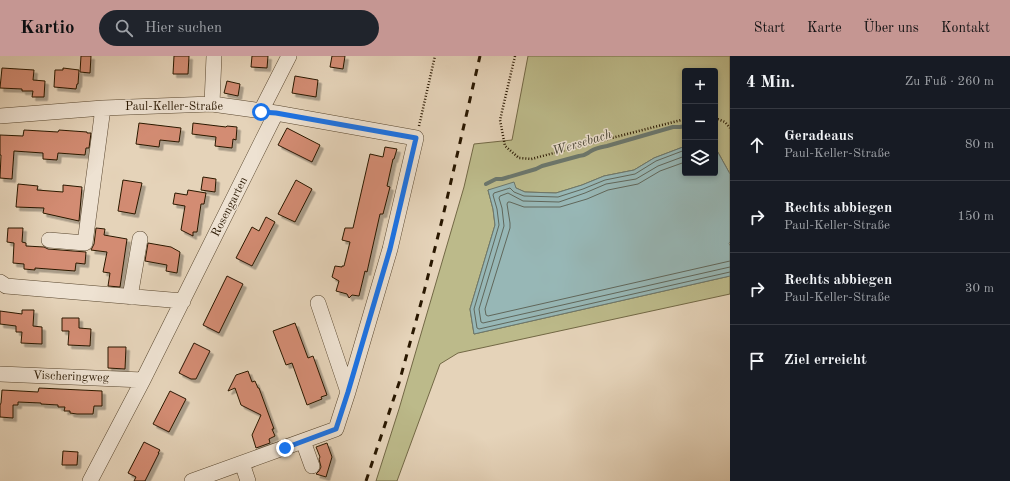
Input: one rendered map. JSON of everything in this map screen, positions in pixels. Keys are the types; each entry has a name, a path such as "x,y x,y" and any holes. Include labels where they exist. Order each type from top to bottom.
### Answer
{"street":[{"path":"212,104 214,56"},
{"path":"261,112 289,56"},
{"name":"Paul-Keller-Straße","path":"0,116 103,108 212,104 276,113 416,138"},
{"path":"49,240 85,243 103,108"},
{"name":"Rosengarten","path":"93,480 276,113"},
{"path":"192,481 336,429 390,249 416,138"},
{"path":"130,297 140,239"},
{"path":"0,282 6,286 183,301"},
{"path":"318,304 348,392"},
{"name":"Vischeringweg","path":"0,374 143,380"},
{"path":"303,441 312,466"},
{"path":"242,464 248,481"}],"path":[{"path":"416,138 435,56"},
{"path":"515,56 500,120 505,146 519,158 531,159 682,121"},
{"path":"718,119 725,122 730,128"}],"shaded area":[{"path":"528,56 730,56 730,174 718,152 718,68 682,68 682,147 654,158 634,170 604,176 556,193 525,192 516,188 488,190 495,225 470,309 474,334 730,276 730,294 458,353 440,364 397,481 376,481 399,409 464,187 474,144 512,140"}],"water":[{"path":"682,147 682,176 718,176 718,152 730,174 730,276 474,334 470,309 495,225 488,190 514,182 516,188 525,192 556,193 604,176 634,170 654,158"}],"building":[{"path":"81,56 91,56 90,73 80,72"},
{"path":"174,56 189,56 188,74 173,74"},
{"path":"252,56 268,56 267,68 251,67"},
{"path":"332,56 345,56 343,69 330,67"},
{"path":"2,68 34,70 33,80 45,81 44,97 32,97 33,91 0,88"},
{"path":"63,68 79,70 76,89 54,87 55,70 63,70"},
{"path":"295,76 318,80 316,97 292,93"},
{"path":"227,81 240,84 238,96 224,93"},
{"path":"139,123 181,128 179,142 160,140 159,147 136,144"},
{"path":"193,123 237,127 236,140 233,139 232,148 215,146 216,137 192,134"},
{"path":"287,128 320,145 312,162 278,145"},
{"path":"24,130 58,132 59,130 91,133 89,148 86,148 85,155 58,153 57,160 43,159 43,153 14,151 12,179 0,178 0,135 23,136"},
{"path":"385,147 397,149 393,159 387,186 390,187 383,214 380,214 367,272 365,271 359,296 352,295 349,298 347,294 336,291 339,281 332,277 335,266 344,266 350,242 342,240 345,228 353,228 370,154 383,157"},
{"path":"203,177 216,179 215,192 201,190"},
{"path":"123,180 142,183 135,214 118,211"},
{"path":"296,180 312,189 295,222 278,214"},
{"path":"18,184 38,186 37,190 63,192 63,185 82,187 79,221 43,213 44,208 16,207"},
{"path":"188,190 206,193 204,204 201,204 197,232 193,232 193,236 181,230 185,206 173,204 175,193 187,195"},
{"path":"266,217 275,222 252,266 236,258 252,227 259,231"},
{"path":"8,228 23,228 22,242 26,243 26,246 86,252 85,264 76,263 75,271 35,268 35,270 24,269 24,264 13,263 14,243 7,242"},
{"path":"96,228 105,229 104,235 127,239 120,287 108,286 110,273 103,272 107,252 91,250 94,244"},
{"path":"148,243 171,247 180,252 177,273 166,271 167,265 145,261"},
{"path":"227,276 243,284 219,333 203,325"},
{"path":"22,310 34,310 33,326 42,327 42,344 21,343 22,332 16,332 16,326 0,324 0,311 22,314"},
{"path":"62,318 79,318 79,328 91,329 90,346 68,345 69,331 62,331"},
{"path":"295,323 308,358 313,356 327,395 321,397 322,399 307,405 292,363 286,365 273,331"},
{"path":"194,343 210,351 196,379 191,379 179,373"},
{"path":"108,347 126,347 125,369 108,368"},
{"path":"248,371 252,382 255,381 259,388 274,429 272,429 275,436 269,439 270,443 256,448 252,435 261,415 241,405 235,388 228,391 236,375"},
{"path":"39,388 102,391 102,406 94,406 93,414 77,414 70,413 70,411 64,411 65,407 58,407 58,405 18,402 18,405 13,405 13,418 0,417 2,390 38,392"},
{"path":"170,391 186,399 169,432 153,424"},
{"path":"144,442 160,450 145,481 134,481 136,477 128,473"},
{"path":"327,443 332,457 326,477 316,474 321,467 320,457 316,447"},
{"path":"63,451 78,452 77,465 62,465"}],"waterway":[{"name":"Wersebach","path":"486,184 496,179 502,179 542,166 584,155 599,148 673,127 682,127"}],"railway":[{"path":"366,481 399,383 424,292 480,56"}],"route":[{"path":"261,112 276,113 416,138 390,249 336,429 285,448"}]}
